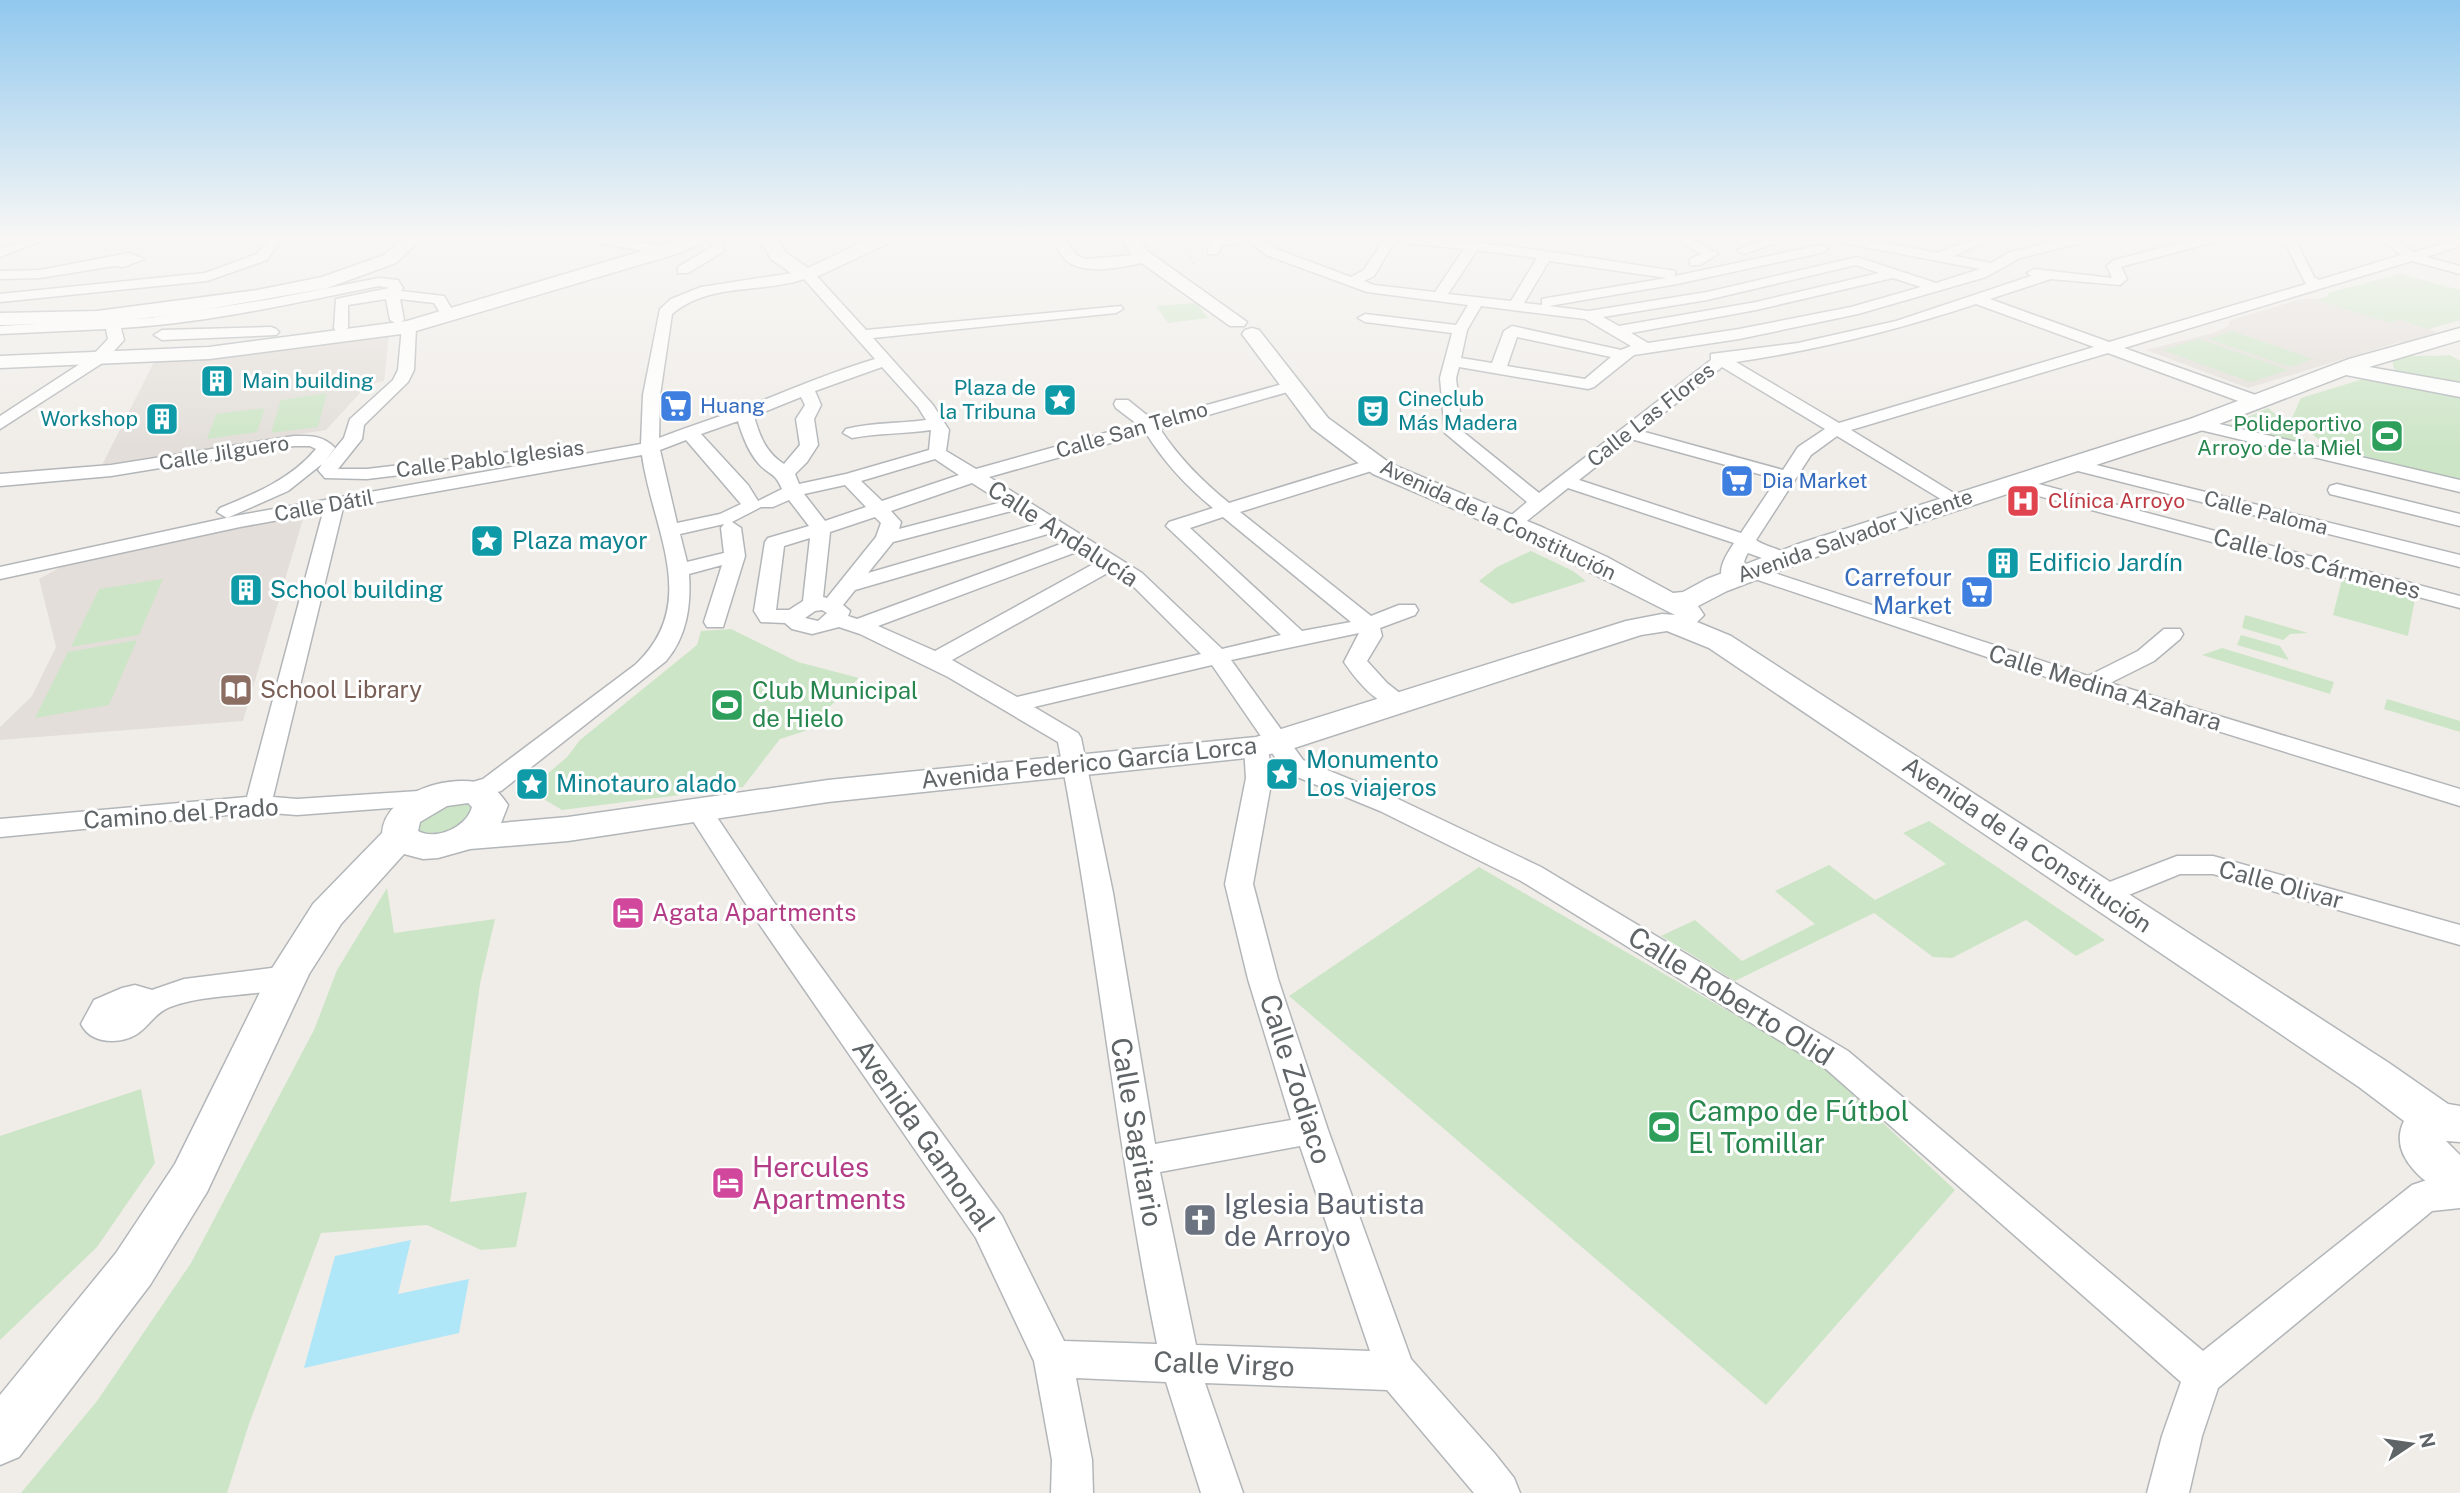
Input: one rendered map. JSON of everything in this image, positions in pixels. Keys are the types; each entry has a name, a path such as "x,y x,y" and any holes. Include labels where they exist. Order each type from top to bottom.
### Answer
{"main road":[{"name":"Avenida de la Constitución","path":"1667,613 1720,642"}],"street":[{"path":"0,319 97,317 176,309"},
{"path":"0,424 98,359 114,333 241,309"},
{"path":"341,309 341,328"},
{"path":"398,309 403,323"},
{"path":"445,309 449,316"},
{"path":"0,362 209,354 449,316 474,309"},
{"path":"0,1438 134,1269 191,1178 287,977 327,914 370,869 643,670 663,650 671,635 680,600 680,570 661,507 650,448 653,389 665,312 668,309"},
{"path":"788,482 849,479 937,453 940,430 925,405 838,309"},
{"path":"862,335 1116,309"},
{"name":"Avenida de la Constitución","path":"1218,309 1245,328 1320,423 1375,464 1597,563 1632,582 1667,613"},
{"path":"1473,309 1460,330 1448,378 1454,433 1539,503"},
{"path":"1532,309 1589,316 1632,309"},
{"path":"1734,309 1771,328"},
{"path":"1616,331 1750,309"},
{"path":"1452,361 1588,384 1622,355 1645,348 1771,328 1861,309"},
{"name":"Calle Las Flores","path":"1511,524 1722,359 1798,348 1950,309"},
{"path":"2003,309 2258,402"},
{"path":"1742,576 1732,562 1744,540 1804,450 1837,429 2240,309"},
{"path":"1589,316 1645,348"},
{"path":"1365,318 1460,330"},
{"name":"Calle Pablo Iglesias","path":"403,323 406,370 400,382 356,423 353,439 327,470 331,474 367,474 618,443"},
{"path":"0,330 114,333 271,332"},
{"path":"1498,369 1512,331 1515,330 1622,355"},
{"path":"1692,342 1956,500"},
{"path":"2387,366 2454,342"},
{"name":"Calle Dátil","path":"0,573 147,540 335,503 650,448 848,371 887,361"},
{"path":"2387,366 2460,390"},
{"name":"Avenida Salvador Vicente","path":"1667,613 1783,559 1956,500 2198,424 2342,371 2387,366"},
{"name":"Calle San Telmo","path":"835,614 802,609 794,616 769,617 765,611 775,542 821,529 973,475 1292,386"},
{"path":"766,503 788,482 809,445 805,419 813,405 806,388"},
{"path":"1122,404 1150,426 1169,456 1199,488 1368,625 1371,636 1355,662 1379,688 1399,702"},
{"path":"745,413 750,434 766,461 788,482 821,529 812,596 835,614"},
{"path":"852,433 882,427 886,430 937,424"},
{"path":"2198,424 2460,486"},
{"path":"669,531 726,518 752,506 741,489 688,431"},
{"path":"1628,433 1786,476"},
{"name":"Calle Jilguero","path":"0,480 47,479 93,473 294,441 314,441 326,448 315,463 281,490 200,523 187,532 147,540"},
{"name":"Calle Andalucía","path":"937,453 1135,577 1218,658 1265,723 1266,745"},
{"path":"2343,459 2333,510 2460,520"},
{"path":"1297,638 1176,526 1375,464"},
{"name":"Calle Paloma","path":"2072,464 2333,510 2460,561"},
{"path":"835,614 847,586 886,538 891,522 849,479"},
{"path":"1567,482 1744,540 1760,552 1783,559"},
{"name":"Calle los Cármenes","path":"2012,483 2460,602"},
{"path":"258,804 335,503"},
{"path":"886,538 1016,504"},
{"path":"847,586 1052,526"},
{"path":"715,622 735,556 731,528"},
{"path":"835,614 1079,544"},
{"path":"680,570 735,556"},
{"path":"934,661 1113,561"},
{"name":"Calle Medina Azahara","path":"1742,576 2460,798"},
{"path":"1013,705 1297,638 1368,625 1408,610"},
{"name":"Avenida Federico García Lorca","path":"450,811 435,847 464,838 527,834 828,792 1266,745 1667,613"},
{"name":"Calle Sagitario","path":"835,614 934,661 1069,738 1141,1161 1181,1363 1222,1493"},
{"path":"2090,684 2147,656 2172,634"},
{"name":"Avenida de la Constitución","path":"1720,642 2374,1075 2436,1131 2434,1161 2448,1190"},
{"name":"Calle Zodiaco","path":"1266,745 1239,884 1263,978 1311,1130 1395,1371 1499,1493"},
{"name":"Calle Roberto Olid","path":"1266,745 1294,766 1389,805 1531,874 1837,1060 2203,1376"},
{"name":"Camino del Prado","path":"0,828 258,804 297,807 362,802 450,811"},
{"name":"Avenida Gamonal","path":"699,810 763,908 989,1227 1053,1359 1072,1460 1072,1493"},
{"path":"450,811 518,822 527,834"},
{"name":"Calle Olivar","path":"2104,895 2177,865 2213,865 2460,935"},
{"path":"146,1003 184,990 287,977"},
{"path":"1141,1161 1311,1130"},
{"path":"2168,1493 2182,1436 2203,1376 2448,1190"},
{"name":"Calle Virgo","path":"1053,1359 1395,1371"}],"shaded area":[{"path":"2269,309 2460,309 2460,320 2430,329 2437,332 2405,344 2399,342 2248,388 2146,350 2213,333 2229,326 2229,321"},
{"path":"389,333 384,381 361,392 326,430 102,465 154,362 242,356"},
{"path":"291,516 303,519 243,721 0,740 0,727 32,696 56,647 39,579 70,562"}],"green space":[{"path":"1158,309 1201,309 1208,318 1168,323"},
{"path":"2345,309 2460,309 2460,320 2428,329 2400,320 2391,323"},
{"path":"2232,331 2313,359 2290,367 2208,339"},
{"path":"2199,339 2288,370 2251,382 2162,350"},
{"path":"2450,355 2460,361 2460,386 2395,374 2392,359"},
{"name":"Polideportivo Arroyo de la Miel","path":"2363,379 2460,396 2460,482 2336,453 2292,418 2301,398"},
{"path":"327,393 318,427 271,433 281,400"},
{"path":"265,408 257,432 207,439 216,414"},
{"path":"2268,408 2316,449 2225,427"},
{"path":"1531,551 1573,571 1586,581 1512,604 1479,581 1497,567"},
{"path":"163,579 139,635 71,647 99,589"},
{"path":"2342,579 2415,599 2408,636 2333,615"},
{"path":"2245,615 2308,633 2290,634 2283,640 2242,628"},
{"name":"Club Municipal de Hielo","path":"731,629 798,662 859,678 805,731 780,739 743,787 562,810 540,797 539,781 567,757 580,740 697,645 701,631"},
{"path":"2241,635 2280,646 2289,660 2237,645"},
{"path":"137,640 109,705 35,718 68,652"},
{"path":"2222,648 2334,682 2330,694 2202,655"},
{"path":"2387,699 2460,721 2460,732 2384,709"},
{"path":"472,800 475,823 421,840 410,824 421,811"},
{"path":"1929,821 2105,940 2076,956 2026,920 1952,958 1933,957 1874,913 1735,981 1661,936 1695,920 1742,961 1815,924 1775,891 1829,865 1875,900 1946,864 1903,833"},
{"name":"Campo de Fútbol El Tomillar","path":"1479,867 1820,1064 1955,1190 1766,1405 1289,996"},
{"path":"387,888 394,933 495,919 480,984 450,1202 527,1192 516,1247 481,1250 427,1225 321,1233 249,1424 227,1493 21,1493 97,1401 191,1263 314,1030 337,970"},
{"path":"141,1089 155,1163 97,1247 0,1340 0,1136"}],"water":[{"path":"411,1240 398,1294 469,1279 459,1333 304,1368 335,1256"}],"place":[{"name":"Main building","path":"217,381"},
{"name":"Plaza de la Tribuna","path":"1060,400"},
{"name":"Huang","path":"676,406"},
{"name":"Cineclub Más Madera","path":"1373,411"},
{"name":"Workshop","path":"162,419"},
{"name":"Polideportivo Arroyo de la Miel","path":"2387,436"},
{"name":"Dia Market","path":"1737,481"},
{"name":"Clínica Arroyo","path":"2023,501"},
{"name":"Plaza mayor","path":"487,541"},
{"name":"Edificio Jardín","path":"2003,563"},
{"name":"School building","path":"246,590"},
{"name":"Carrefour Market","path":"1977,592"},
{"name":"School Library","path":"236,690"},
{"name":"Club Municipal de Hielo","path":"727,705"},
{"name":"Monumento Los viajeros","path":"1282,774"},
{"name":"Minotauro alado","path":"532,784"},
{"name":"Agata Apartments","path":"628,913"},
{"name":"Campo de Fútbol El Tomillar","path":"1664,1127"},
{"name":"Hercules Apartments","path":"728,1183"},
{"name":"Iglesia Bautista de Arroyo","path":"1200,1220"}]}
